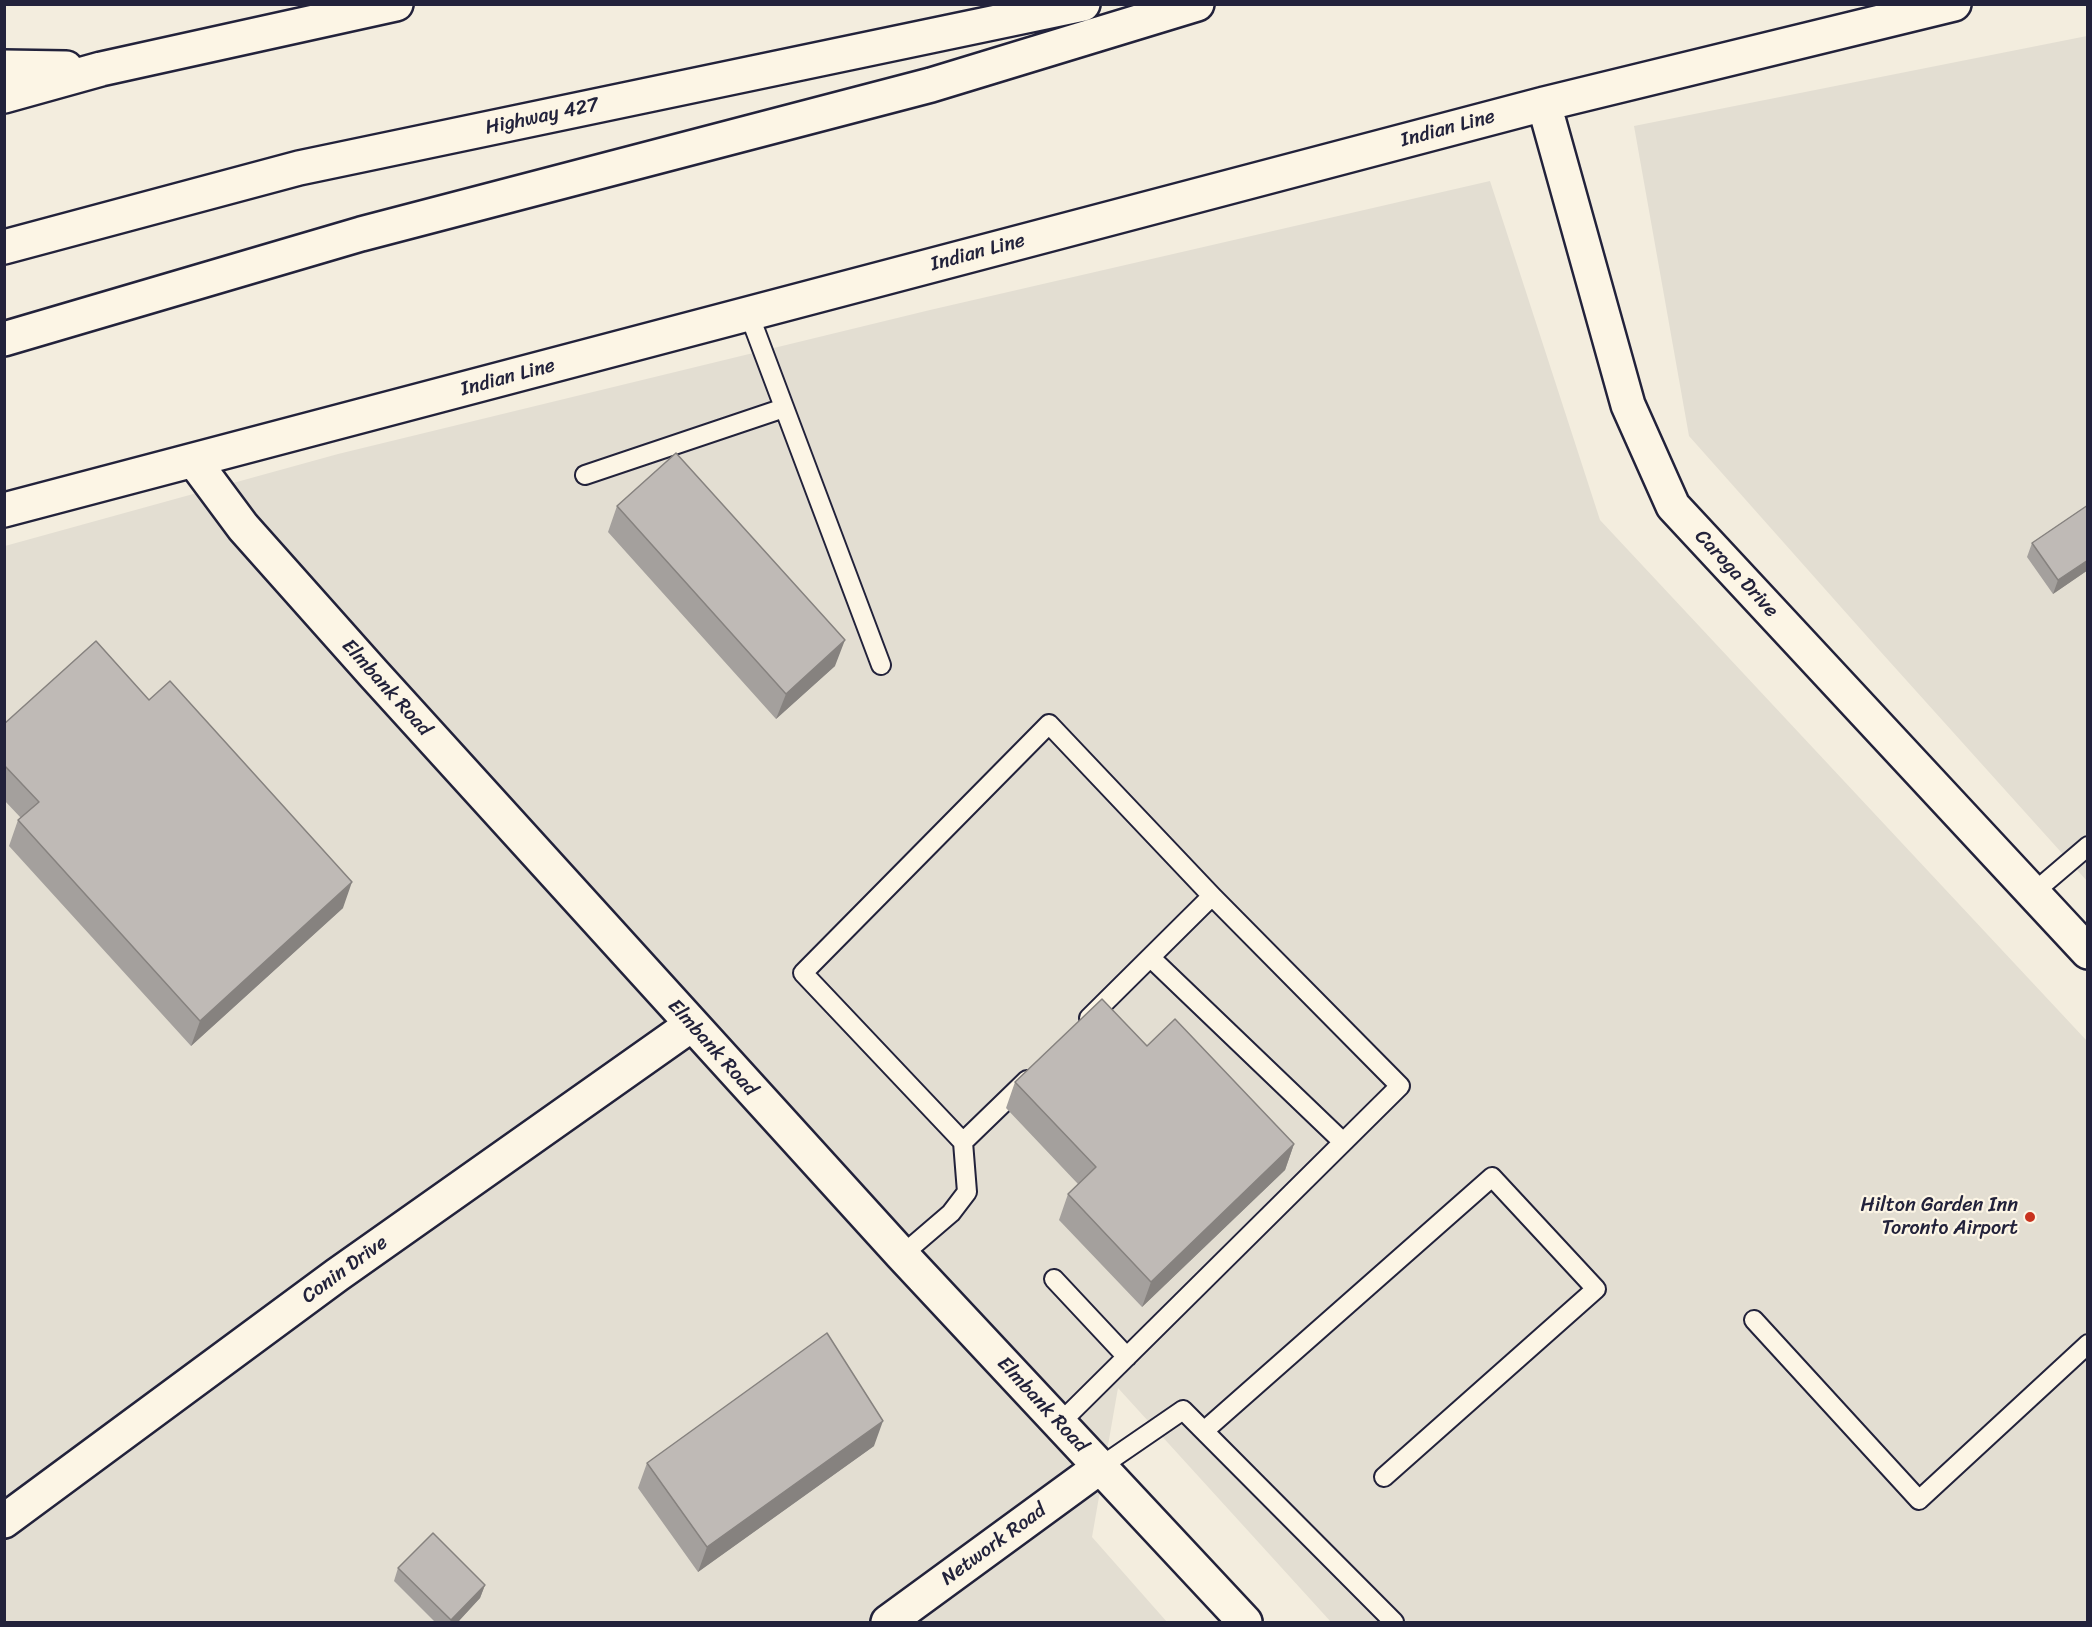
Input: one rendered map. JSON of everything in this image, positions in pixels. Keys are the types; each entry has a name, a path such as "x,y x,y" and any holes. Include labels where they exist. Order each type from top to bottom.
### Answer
{"main road":[{"path":"4,96 101,69 396,4"},
{"name":"Highway 427","path":"4,247 299,168 1083,4"},
{"path":"4,339 362,234 931,85 1197,4"},
{"name":"Indian Line","path":"4,510 1544,104 1954,4"},
{"path":"4,67 101,69"},
{"name":"Caroga Drive","path":"1544,104 1628,405 1673,506 2088,952"},
{"name":"Elmbank Road","path":"194,461 250,535 373,673 902,1255 1245,1623"},
{"name":"Conin Drive","path":"4,1521 337,1275 692,1025"},
{"name":"Network Road","path":"888,1623 1100,1467"}],"lane":[{"path":"749,314 881,665"},
{"path":"585,475 784,408"},
{"path":"902,1255 951,1213 967,1192 963,1142 803,973 1049,724 1212,896 1400,1086 1060,1423"},
{"path":"2033,893 2088,846"},
{"path":"1074,1033 1212,896"},
{"path":"1150,958 1343,1142"},
{"path":"963,1142 1040,1067"},
{"path":"1204,1431 1492,1177 1596,1289 1384,1477"},
{"path":"1054,1279 1127,1357"},
{"path":"1754,1320 1919,1500 2088,1344"},
{"path":"1100,1467 1183,1410 1394,1623"}],"shaded area":[{"path":"2087,36 2087,881 1689,436 1634,126"},
{"path":"1490,181 1600,520 2087,1041 2087,1622 1331,1622 1118,1388 1092,1537 1167,1622 5,1622 5,546 338,454 930,310"}],"building":[{"path":"676,453 845,640 786,694 617,506"},
{"path":"2088,505 2088,560 2058,580 2032,543"},
{"path":"96,641 149,700 170,681 352,882 200,1021 18,820 39,802 4,765 4,724"},
{"path":"1102,999 1147,1046 1175,1019 1294,1144 1151,1282 1068,1194 1096,1167 1015,1082"},
{"path":"827,1333 883,1421 707,1547 647,1463"},
{"path":"433,1533 485,1585 451,1620 398,1568"}],"place":[{"name":"Hilton Garden Inn Toronto Airport","path":"2030,1217"}]}
